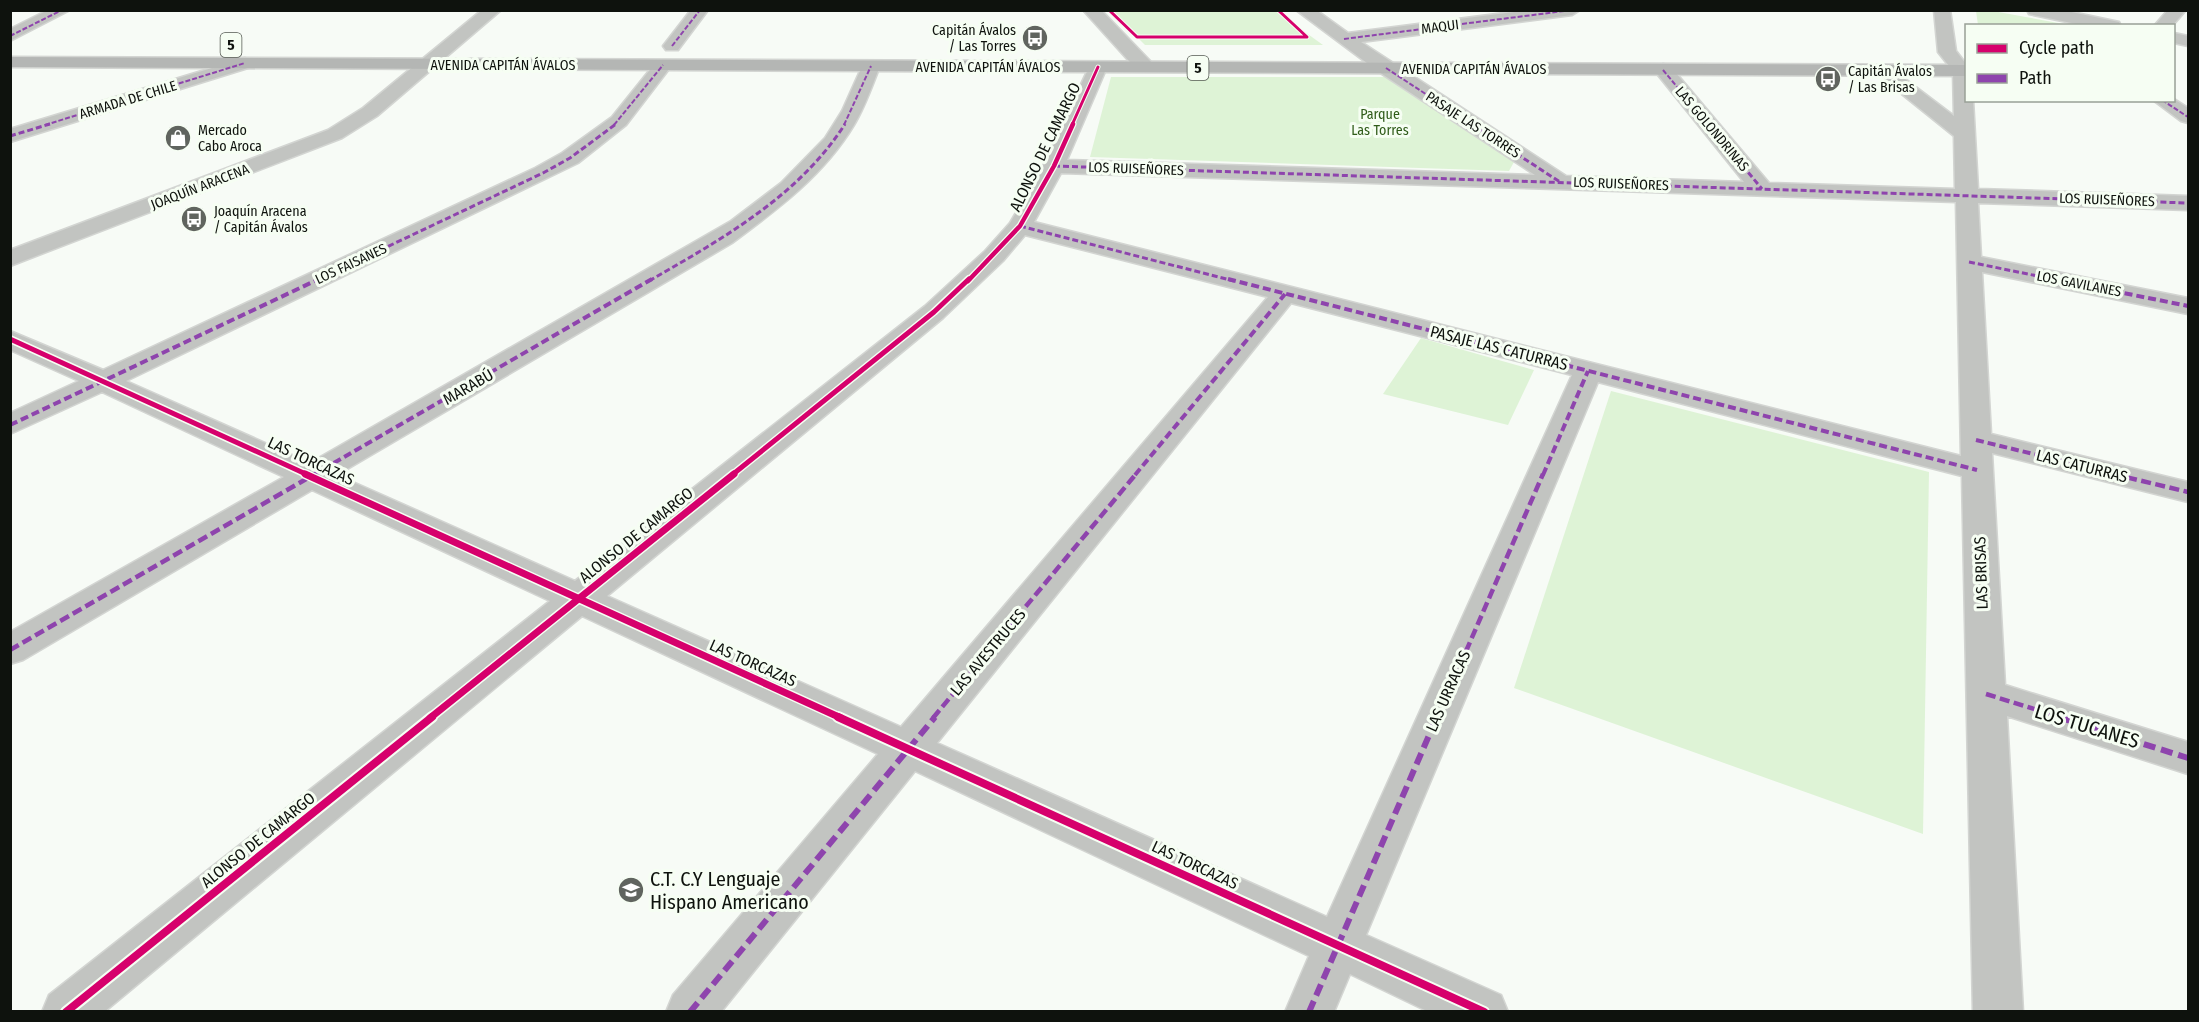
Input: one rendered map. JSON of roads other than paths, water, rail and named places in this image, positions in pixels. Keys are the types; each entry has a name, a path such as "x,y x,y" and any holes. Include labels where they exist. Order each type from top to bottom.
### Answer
{"highway":[{"path":"10,44 34,44"},
{"name":"AVENIDA CAPITÁN ÁVALOS","path":"1101,58 1127,48 1352,44 1406,49"},
{"name":"AVENIDA CAPITÁN ÁVALOS","path":"452,46 478,46"},
{"name":"AVENIDA CAPITÁN ÁVALOS","path":"661,53 695,46"},
{"path":"1923,51 1960,61"},
{"name":"AVENIDA CAPITÁN ÁVALOS","path":"10,62 245,63 424,55 661,53 871,66 1101,58 1145,67 1881,70 1960,61"}],"street":[{"path":"10,36 62,10"},
{"name":"JOAQUÍN ARACENA","path":"10,259 325,139 358,121 424,55 452,46 493,10"},
{"name":"LOS FAISANES","path":"10,425 543,173 570,158 619,121 661,53 700,10"},
{"path":"1091,10 1145,67"},
{"name":"PASAJE LAS TORRES","path":"1304,10 1386,68 1560,182"},
{"name":"MAQUI","path":"1352,44 1572,10"},
{"name":"LAS BRISAS","path":"1942,10 1960,61 1998,1011"},
{"path":"2035,10 2103,24"},
{"path":"2164,24 2178,10"},
{"name":"ALONSO DE CAMARGO","path":"66,1011 934,312 994,256 1020,226 1054,166 1101,58"},
{"name":"ARMADA DE CHILE","path":"10,136 245,63"},
{"name":"MARABÚ","path":"10,650 681,265 764,208 798,178 844,126 871,66"},
{"name":"LAS GOLONDRINAS","path":"1663,69 1761,189"},
{"path":"1881,70 1964,134"},
{"path":"2165,102 2188,117"},
{"name":"LOS RUISEÑORES","path":"1054,166 2188,203"},
{"name":"PASAJE LAS CATURRAS","path":"1020,226 1588,371 1977,455"},
{"name":"LOS GAVILANES","path":"1969,262 2188,306"},
{"name":"LAS AVESTRUCES","path":"690,1011 1285,294"},
{"name":"LAS TORCAZAS","path":"10,339 1484,1011"},
{"name":"LAS URRACAS","path":"1309,1011 1588,371"},
{"name":"LAS CATURRAS","path":"1977,455 2188,492"},
{"name":"LOS TUCANES","path":"1986,694 2188,758"}],"place":[{"name":"Capitán Ávalos / Las Torres","path":"1035,38"},
{"name":"Capitán Ávalos / Las Brisas","path":"1828,79"},
{"name":"Mercado Cabo Aroca","path":"178,138"},
{"name":"Joaquín Aracena / Capitán Ávalos","path":"194,219"},
{"name":"C.T. C.Y Lenguaje Hispano Americano","path":"631,890"}],"park label":[{"name":"Parque Las Torres","path":"1380,122"}]}
